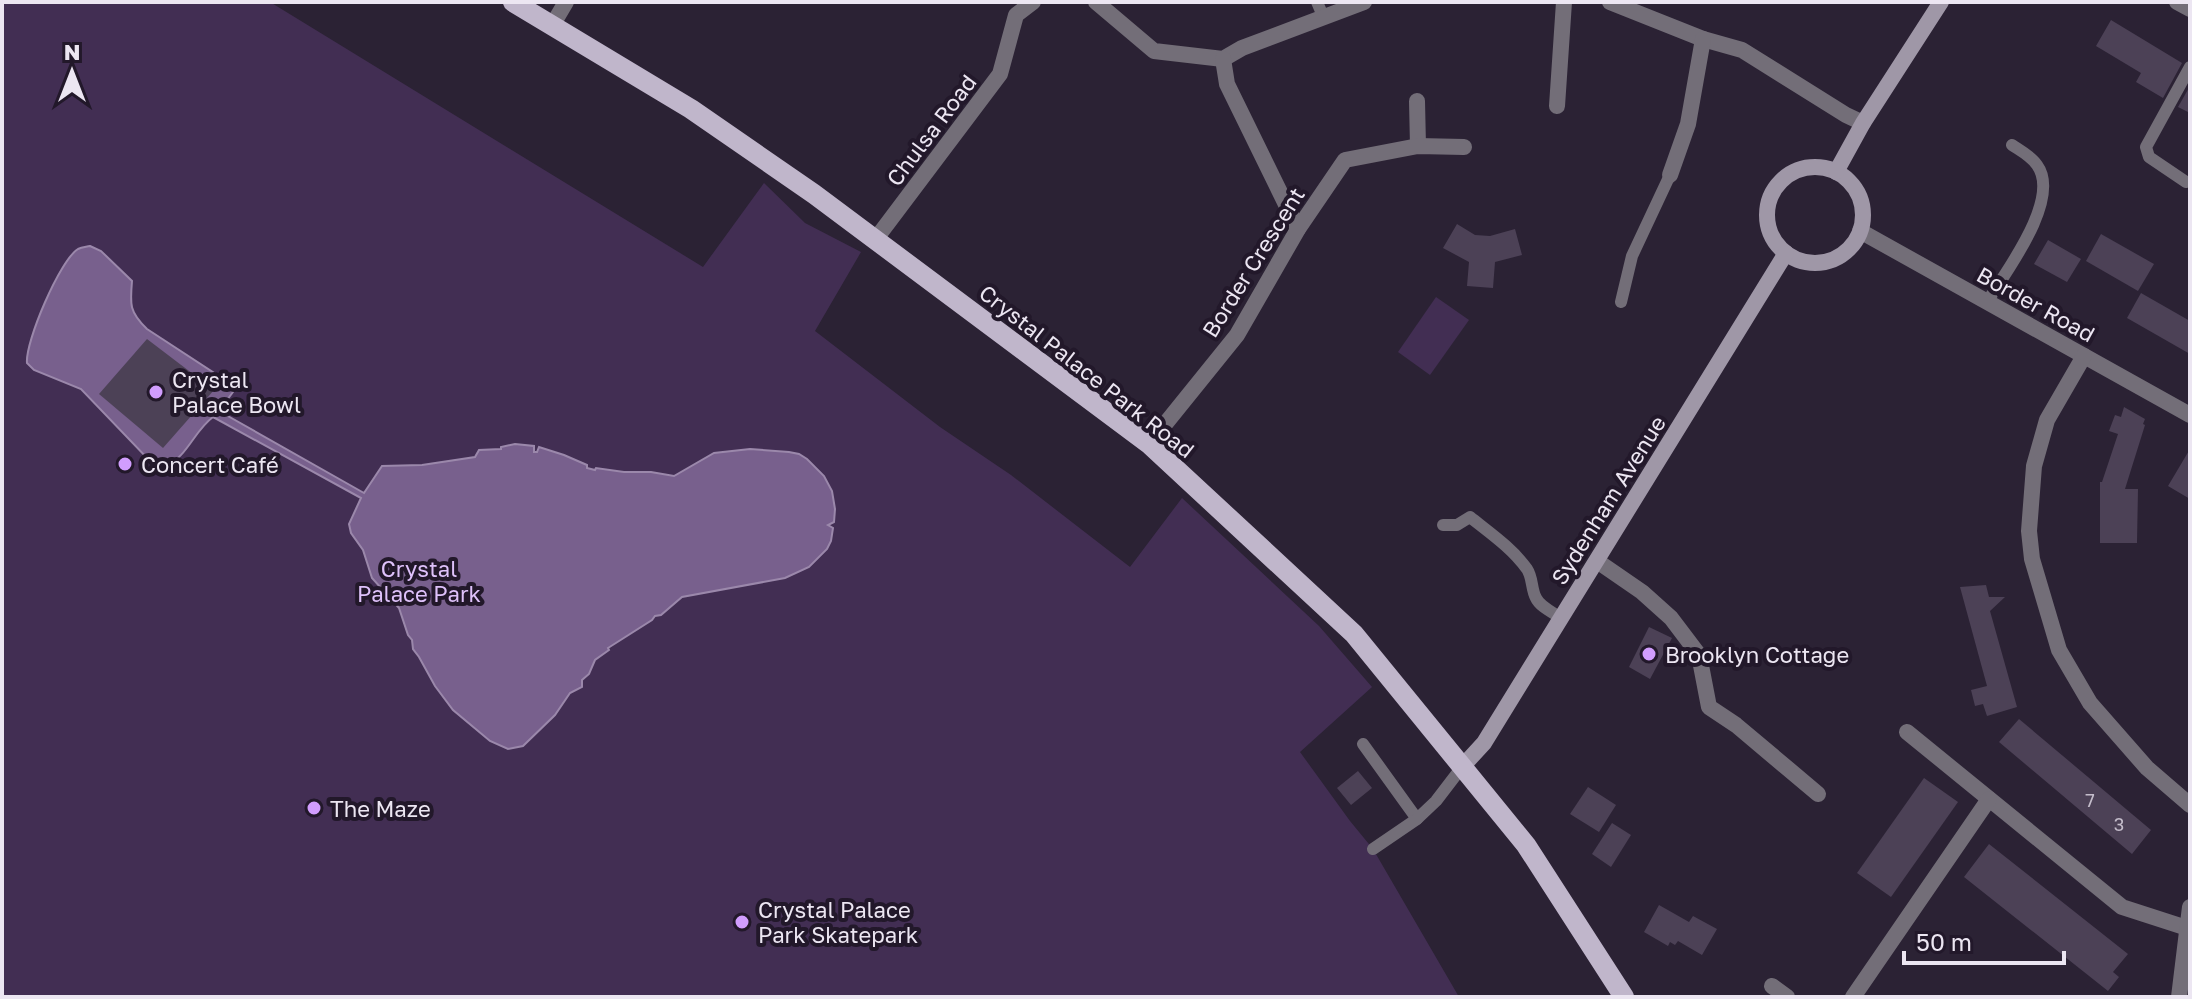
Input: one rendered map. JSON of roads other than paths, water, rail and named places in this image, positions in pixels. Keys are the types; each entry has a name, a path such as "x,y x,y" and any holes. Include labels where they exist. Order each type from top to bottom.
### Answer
{"main road":[{"name":"Crystal Palace Park Road","path":"513,2 691,109 814,194 1149,444 1354,634 1526,845 1624,997"}],"street":[{"path":"553,24 566,2"},
{"name":"Chulsa Road","path":"875,240 1000,74 1016,15 1033,2"},
{"path":"1096,2 1154,51 1223,59 1320,9 1364,2"},
{"path":"1557,106 1564,2"},
{"path":"1610,2 1703,39 1744,51 1863,123"},
{"path":"1836,172 1863,123 1941,2"},
{"path":"2177,2 2190,9"},
{"path":"1670,175 1688,124 1703,39"},
{"path":"1223,59 1227,84 1298,229"},
{"path":"1417,101 1418,146"},
{"name":"Border Crescent","path":"1149,444 1237,335 1298,229 1345,160 1418,146 1464,147"},
{"path":"1811,167 1836,172 1847,179 1861,201 1860,231 1854,243 1834,259 1822,262 1797,259 1776,244 1770,233 1767,220 1771,196 1778,185 1798,170 1811,167"},
{"name":"Border Road","path":"1860,231 2190,415"},
{"name":"Sydenham Avenue","path":"1462,767 1484,743 1786,253"},
{"path":"2084,356 2047,420 2034,466 2029,531 2032,559 2059,650 2090,703 2147,768 2190,805"},
{"path":"1597,561 1642,592 1671,618 1699,655 1709,707 1736,725 1818,794"},
{"path":"1907,732 2122,907 2187,928"},
{"path":"1853,997 1989,799"},
{"path":"2179,997 2190,907"},
{"path":"1772,986 1787,997"}],"lane":[{"path":"2186,182 2149,157 2146,147 2190,67"},
{"path":"1987,302 2034,223 2043,192 2043,178 2038,166 2012,145"},
{"path":"1621,302 1632,256 1670,175"},
{"path":"1443,525 1457,525 1470,517 1505,545 1527,569 1538,602 1561,618"},
{"path":"1363,744 1417,819"},
{"path":"1373,849 1417,819 1436,801 1462,767"}],"place":[{"name":"Crystal Palace Bowl","path":"156,392"},
{"name":"Concert Café","path":"125,464"},
{"name":"Brooklyn Cottage","path":"1649,654"},
{"name":"The Maze","path":"314,808"},
{"name":"Crystal Palace Park Skatepark","path":"742,922"}],"park label":[{"name":"Crystal Palace Park","path":"419,580"}]}
